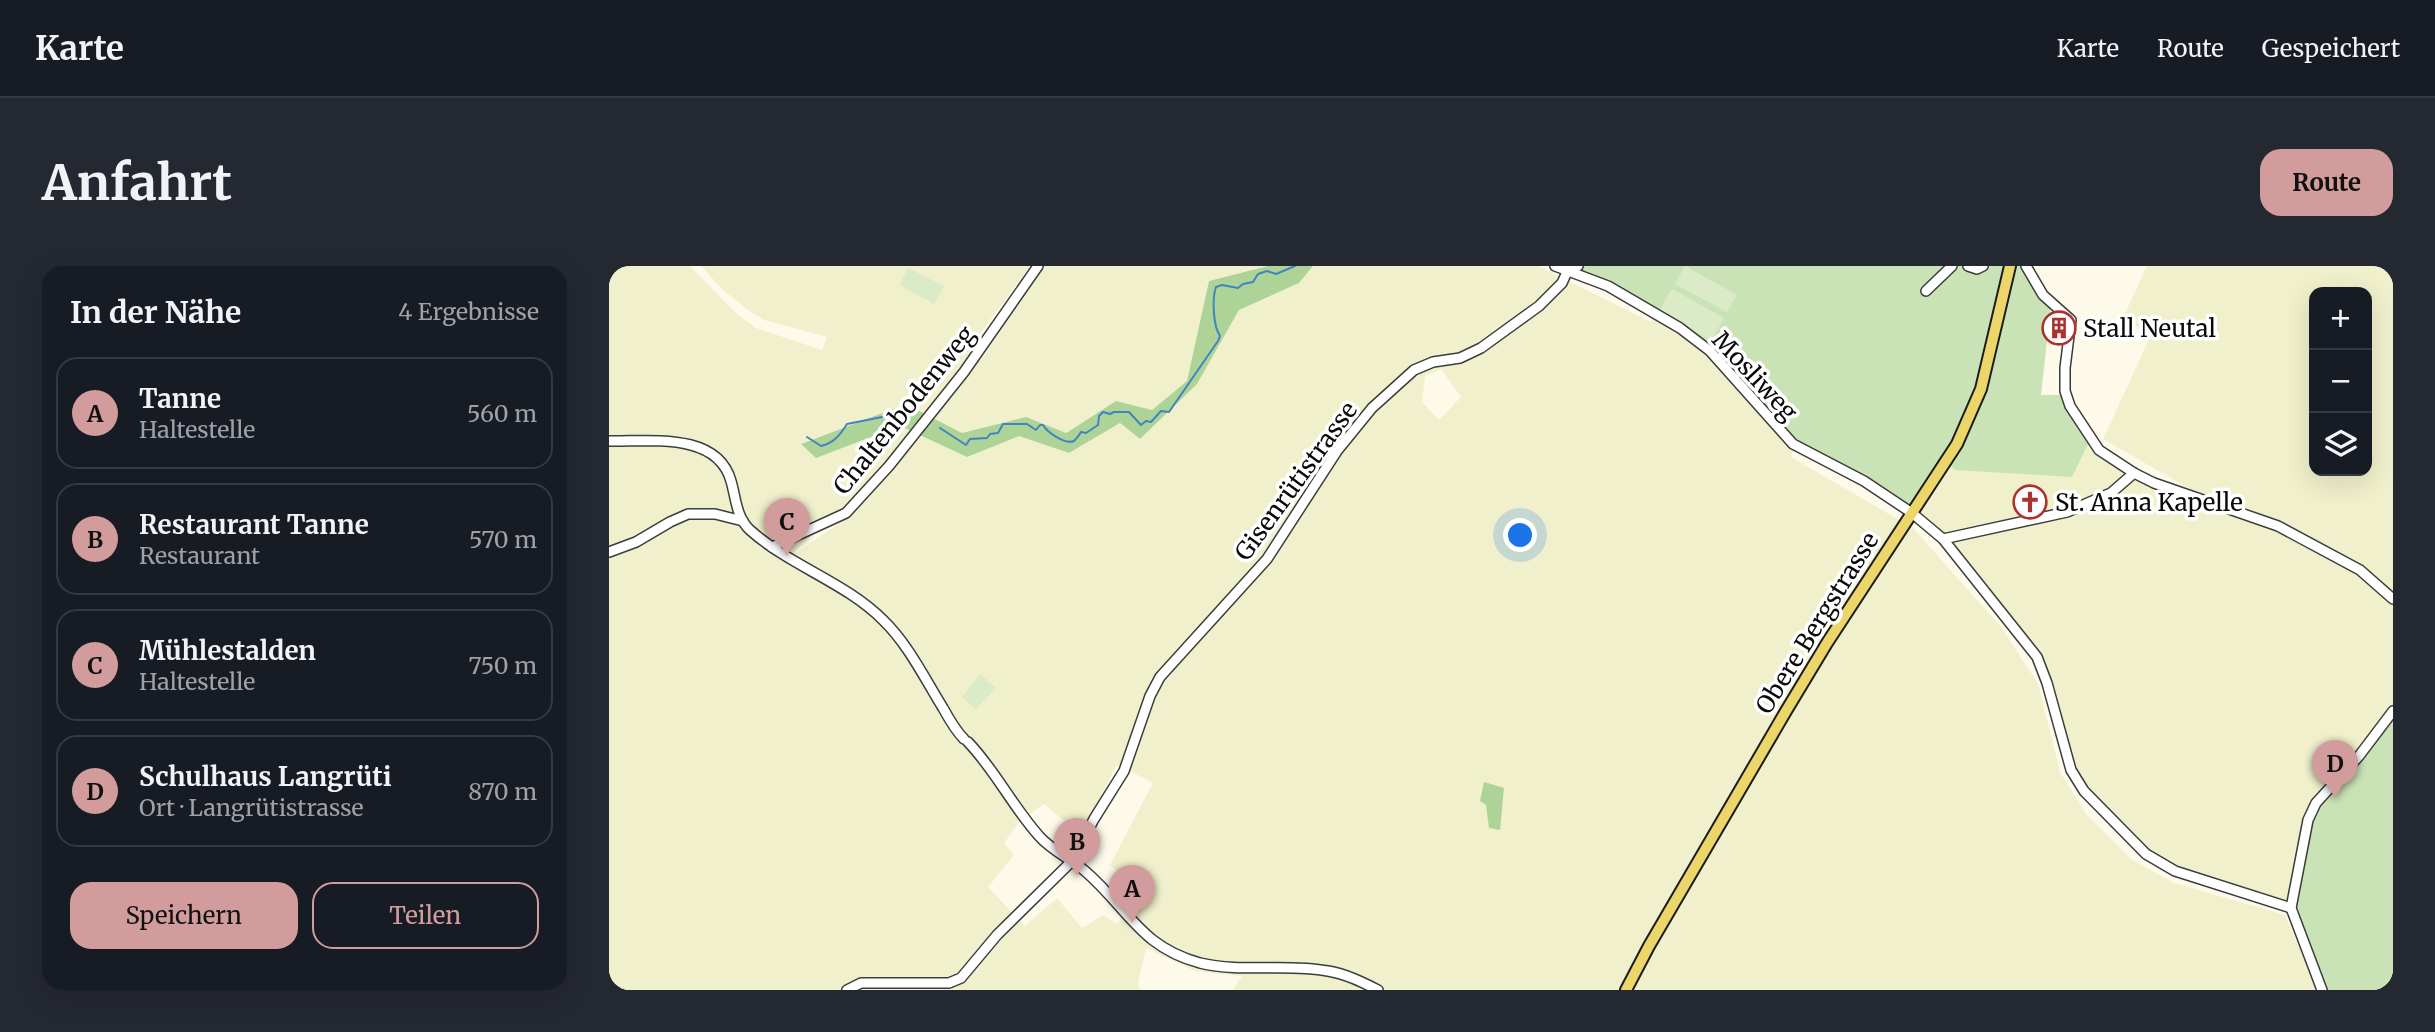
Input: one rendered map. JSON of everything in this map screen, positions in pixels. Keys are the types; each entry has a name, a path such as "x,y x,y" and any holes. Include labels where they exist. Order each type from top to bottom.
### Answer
{"main road":[{"name":"Obere Bergstrasse","path":"1626,990 1786,711 1957,444 1975,407 2010,266"}],"street":[{"name":"Chaltenbodenweg","path":"772,547 846,513 889,466 964,372 1038,266"},
{"name":"Mosliweg","path":"1555,266 1608,286 1681,328 1710,351 1793,444 1864,481 1912,513 1943,539 2037,657 2071,770 2084,791 2145,854 2175,871 2291,908"},
{"name":"Gisenrütistrasse","path":"848,990 861,984 949,984 961,978 997,935 1072,861 1124,771 1150,696 1160,677 1267,559 1337,451 1372,408 1414,370 1433,362 1460,358 1481,348 1539,306 1562,283 1567,272 1578,266"},
{"path":"1926,290 1952,266"},
{"path":"1968,266 1977,269 1983,266"},
{"path":"2025,266 2043,295 2071,320 2065,391 2070,406 2099,450 2154,484 2278,526 2360,570 2393,599"},
{"path":"609,441 676,443 706,450 726,469 743,521"},
{"path":"1943,539 2067,512 2111,492 2134,473"},
{"path":"609,552 636,542 688,514 715,514 743,521 772,547 855,598 884,621 902,643 966,741 1039,836 1097,882 1139,929 1163,948 1199,962 1237,967 1328,971 1348,976 1378,990"},
{"path":"2322,990 2291,908 2310,812 2393,712"}],"green space":[{"path":"609,266 690,266 738,315 756,328 822,350 827,337 764,320 722,289 701,266 1030,266 968,350 981,360 1045,266 1268,266 1209,281 1187,381 1152,410 1116,401 1065,433 1026,417 962,433 934,418 965,381 948,384 924,413 906,404 802,443 816,458 900,426 911,432 849,503 779,565 848,517 920,436 967,457 1019,435 1069,453 1120,423 1140,439 1197,384 1239,310 1299,283 1313,266 1538,266 1651,322 1682,266 1827,356 1791,457 1913,528 2001,627 2038,684 2060,772 2086,814 2131,859 2174,883 2285,915 2318,990 1233,990 1242,976 1195,971 1146,948 1138,984 1140,990 609,990 609,554 636,539 609,548 609,446 664,446 666,439 609,436","holes":["1441,369 1461,397 1439,420 1422,402 1425,376","1116,766 1153,783 1110,865 1137,889 1123,903 1120,921 1117,924 1103,915 1082,928 1057,898 1025,926 988,887 1014,855 1004,843 1020,821 1044,804 1081,835"]},
{"path":"1268,266 1313,266 1299,283 1239,310 1197,384 1140,439 1120,423 1069,453 1019,436 967,457 900,426 816,458 801,444 906,404 962,433 1026,417 1066,433 1116,401 1152,410 1187,381 1209,281"},
{"path":"1555,266 2008,266 1971,409 1912,513 1793,444 1710,351 1648,307"},
{"path":"1685,266 1737,295 1727,312 1675,284"},
{"path":"2015,266 2023,266 2051,306 2041,395 2063,395 2090,440 2072,477 1956,470 1948,465 1966,437"},
{"path":"2147,266 2393,266 2393,711 2291,908 2191,876 2146,854 2071,770 2037,657 1943,539 1912,513 1948,465 2090,440 2134,473 2171,489 2192,490 2103,439 2152,333 2122,320"},
{"path":"908,268 944,286 934,304 899,285"},
{"path":"1672,289 1724,318 1711,341 1659,311"},
{"path":"980,674 996,688 976,709 962,697"},
{"path":"2393,711 2393,990 2325,990 2291,908 2307,820"},
{"path":"1484,782 1504,788 1500,830 1489,828 1486,805 1480,801"}],"waterway":[{"path":"940,428 966,445 970,439 987,438 990,434 998,433 1003,424 1027,424 1036,430 1043,425 1057,437 1070,442 1081,432 1086,433 1098,425 1099,416 1103,412 1129,412 1141,425 1146,421 1151,422 1161,411 1169,412 1218,341 1220,336 1214,312 1216,287 1222,285 1238,288 1253,282 1258,274 1267,271 1276,274 1295,266"},
{"path":"807,437 821,446 836,438 847,424 882,417 897,410 913,415"}],"place":[{"name":"Stall Neutal","path":"2059,328"},
{"name":"St. Anna Kapelle","path":"2030,502"},
{"name":"Mühlestalden","path":"787,556"},
{"name":"Schulhaus Langrüti","path":"2335,798"},
{"name":"Restaurant Tanne","path":"1077,876"},
{"name":"Tanne","path":"1132,923"}]}
